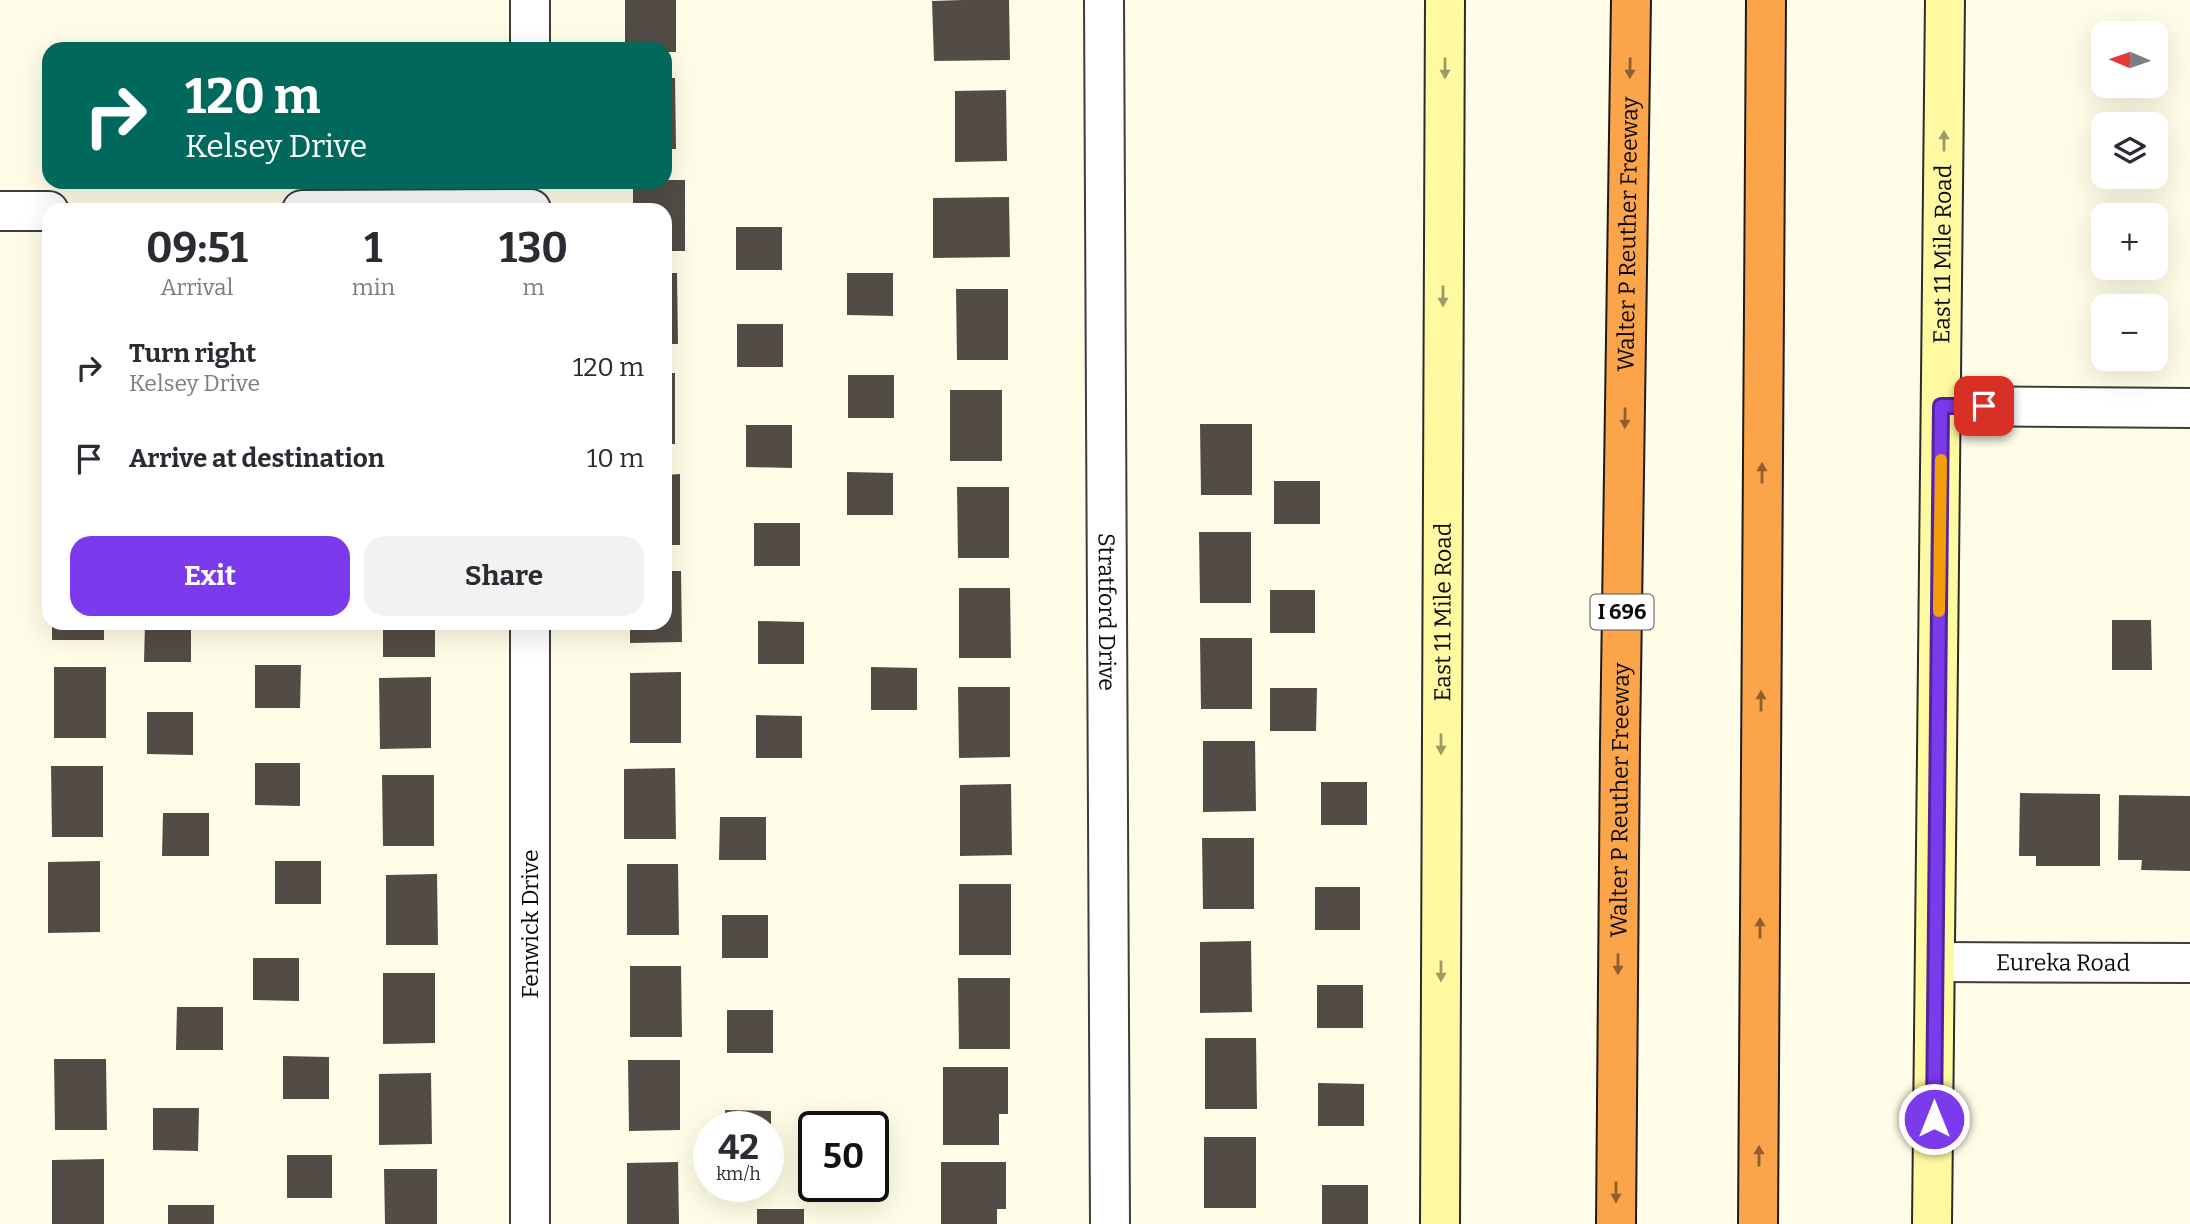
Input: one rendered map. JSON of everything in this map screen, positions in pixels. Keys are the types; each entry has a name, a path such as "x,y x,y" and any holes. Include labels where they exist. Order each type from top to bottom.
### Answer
{"highway":[{"name":"Walter P Reuther Freeway","path":"1616,1224 1631,0"},
{"path":"1758,1224 1766,0"}],"main road":[{"name":"East 11 Mile Road","path":"1440,1224 1445,0"},
{"name":"East 11 Mile Road","path":"1932,1224 1945,0"}],"street":[{"path":"530,0 530,42"},
{"name":"Stratford Drive","path":"1104,0 1110,1224"},
{"path":"462,203 531,200"},
{"path":"0,211 42,211"},
{"path":"1941,406 2190,408"},
{"name":"Fenwick Drive","path":"530,630 530,1224"},
{"name":"Eureka Road","path":"1935,962 2190,963"}],"building":[{"path":"625,0 676,0 676,52 672,52 672,42 625,42"},
{"path":"1009,0 1010,60 934,61 932,1"},
{"path":"672,78 675,78 676,149 672,149"},
{"path":"1006,90 1007,161 955,162 955,91"},
{"path":"672,180 685,180 685,251 672,251 672,203 633,203 633,189 672,189"},
{"path":"1009,197 1010,257 933,258 933,198"},
{"path":"736,227 782,227 782,270 736,270"},
{"path":"672,273 677,273 678,344 672,344"},
{"path":"847,273 893,273 893,316 847,315"},
{"path":"956,289 1008,289 1008,360 957,360"},
{"path":"737,324 783,324 783,367 737,367"},
{"path":"672,373 675,373 675,444 672,444"},
{"path":"848,375 894,375 894,418 848,418"},
{"path":"950,390 1002,390 1002,461 950,461"},
{"path":"1200,424 1252,424 1252,495 1201,495"},
{"path":"746,425 792,425 792,468 746,467"},
{"path":"847,472 893,473 893,515 847,515"},
{"path":"680,474 680,545 672,545 672,475"},
{"path":"1274,481 1320,481 1320,524 1274,524"},
{"path":"957,487 1009,487 1009,558 958,558"},
{"path":"754,523 800,523 800,566 754,566"},
{"path":"1199,532 1251,532 1251,603 1200,603"},
{"path":"672,571 681,571 682,642 630,643 630,630 672,630"},
{"path":"959,588 1010,588 1011,658 959,658"},
{"path":"1270,590 1315,590 1315,633 1270,633"},
{"path":"2112,620 2151,620 2152,670 2112,670"},
{"path":"758,621 804,622 804,664 758,664"},
{"path":"52,630 104,630 104,640 52,640"},
{"path":"145,630 191,630 191,662 144,662"},
{"path":"383,630 435,630 435,657 383,657"},
{"path":"1200,638 1252,638 1252,709 1201,709"},
{"path":"255,665 301,665 300,708 255,708"},
{"path":"54,667 106,667 106,738 54,738"},
{"path":"871,667 917,668 917,710 871,710"},
{"path":"681,672 681,743 630,743 630,673"},
{"path":"431,677 431,748 380,749 379,678"},
{"path":"958,687 1010,687 1010,757 959,758"},
{"path":"1270,688 1317,688 1316,731 1270,731"},
{"path":"147,712 193,712 193,755 147,754"},
{"path":"756,715 802,716 802,758 756,758"},
{"path":"1203,741 1255,741 1256,811 1203,812"},
{"path":"255,763 300,763 300,806 255,805"},
{"path":"51,766 103,766 103,837 52,837"},
{"path":"675,768 676,839 624,839 624,769"},
{"path":"382,775 434,775 434,846 383,846"},
{"path":"1321,782 1367,782 1367,825 1321,825"},
{"path":"1011,784 1012,855 960,856 960,785"},
{"path":"2020,793 2100,794 2100,866 2036,866 2036,856 2019,856"},
{"path":"2119,795 2190,796 2190,871 2141,870 2142,860 2118,860"},
{"path":"163,813 209,813 209,856 162,856"},
{"path":"720,817 766,817 766,860 719,860"},
{"path":"1202,838 1254,838 1254,909 1203,909"},
{"path":"100,861 100,932 48,933 48,862"},
{"path":"275,861 321,861 321,904 275,904"},
{"path":"627,864 678,864 679,935 627,935"},
{"path":"437,874 438,945 386,945 386,875"},
{"path":"959,884 1011,884 1011,955 959,955"},
{"path":"1315,887 1360,887 1360,930 1315,930"},
{"path":"722,915 768,915 768,958 722,958"},
{"path":"1251,941 1252,1012 1200,1013 1200,942"},
{"path":"253,958 299,958 299,1001 253,1000"},
{"path":"630,966 681,966 682,1037 630,1037"},
{"path":"383,973 435,973 435,1043 383,1044"},
{"path":"958,978 1010,978 1010,1049 959,1049"},
{"path":"1317,985 1363,985 1363,1028 1317,1028"},
{"path":"177,1007 223,1007 223,1050 176,1050"},
{"path":"727,1010 773,1010 773,1053 727,1053"},
{"path":"1205,1038 1256,1038 1257,1109 1205,1109"},
{"path":"283,1056 329,1057 329,1099 283,1099"},
{"path":"54,1059 106,1059 107,1130 55,1130"},
{"path":"628,1060 680,1060 680,1130 629,1131"},
{"path":"943,1067 1008,1067 1008,1114 999,1114 999,1145 943,1145"},
{"path":"431,1073 432,1144 379,1145 379,1074"},
{"path":"1318,1083 1364,1084 1364,1126 1318,1126"},
{"path":"153,1108 199,1108 198,1151 153,1150"},
{"path":"1204,1137 1256,1137 1256,1208 1204,1208"},
{"path":"287,1155 332,1155 332,1198 287,1198"},
{"path":"104,1159 104,1224 52,1224 52,1160"},
{"path":"678,1162 679,1224 627,1224 627,1163"},
{"path":"941,1162 1006,1162 1006,1209 997,1209 997,1224 941,1224"},
{"path":"384,1169 437,1169 437,1224 385,1224"},
{"path":"1322,1185 1368,1185 1368,1224 1322,1224"},
{"path":"168,1205 214,1205 214,1224 168,1224"},
{"path":"757,1209 804,1209 804,1224 757,1224"}],"slow traffic":[{"path":"1939,611 1941,460"}],"route":[{"path":"1934,1119 1941,406 1984,406"}]}
